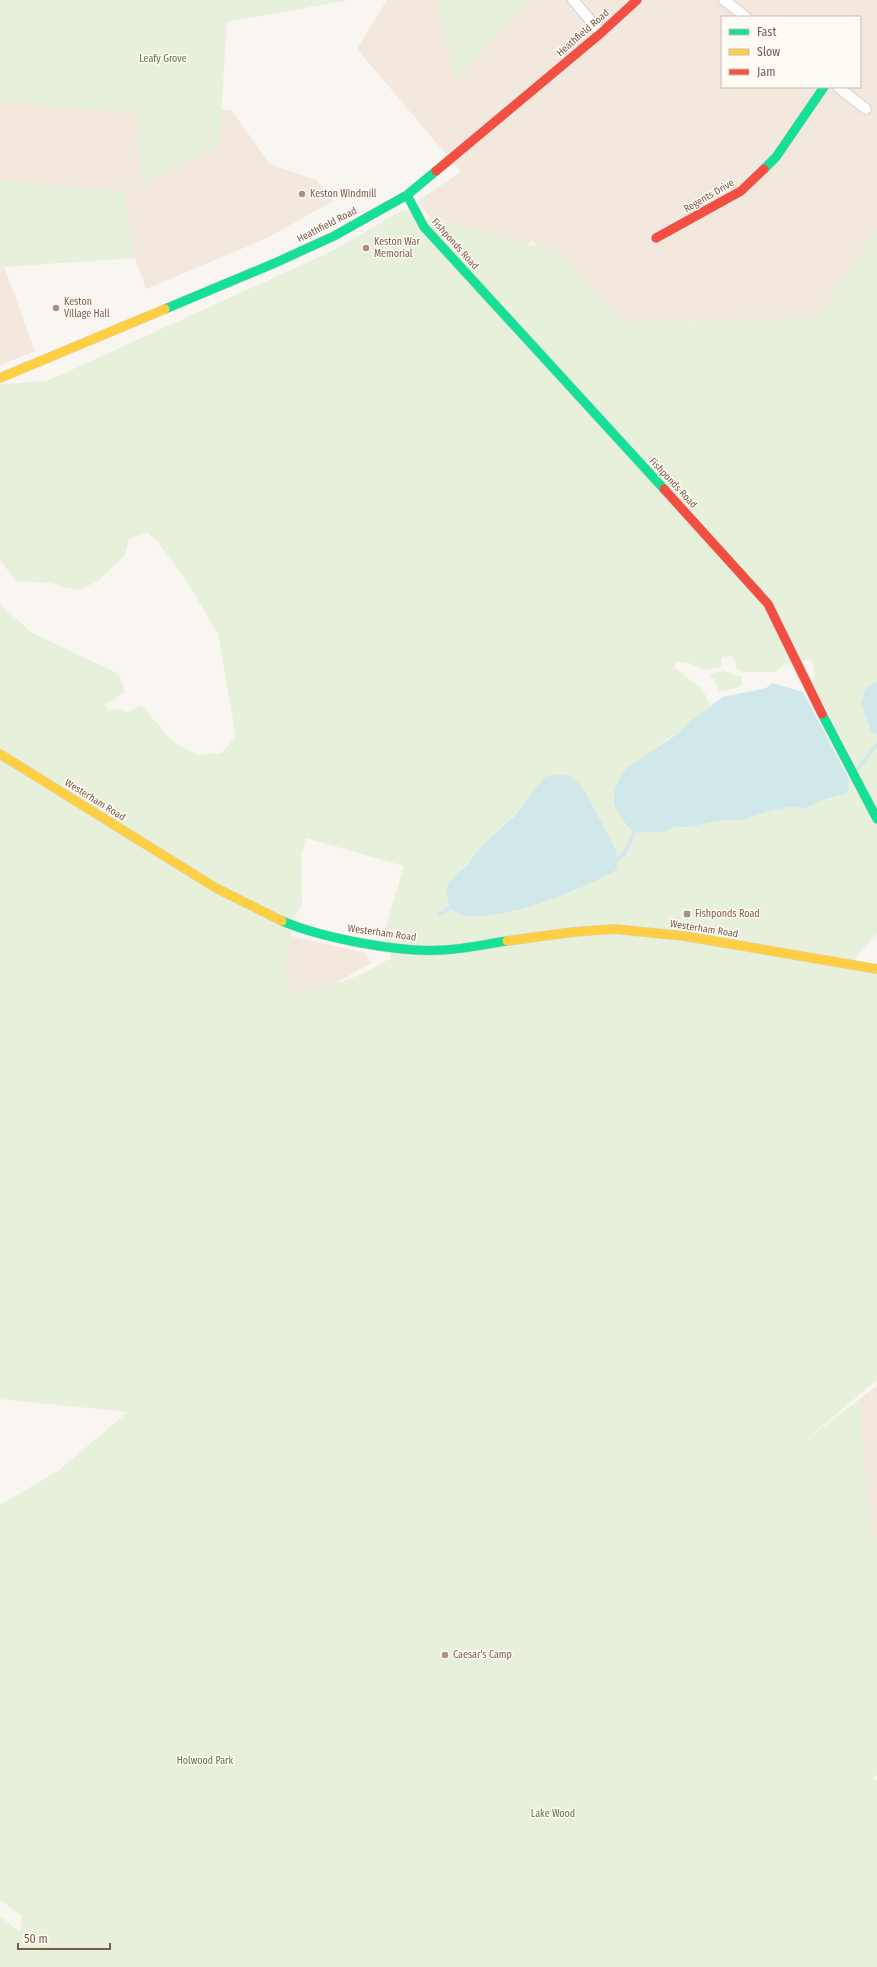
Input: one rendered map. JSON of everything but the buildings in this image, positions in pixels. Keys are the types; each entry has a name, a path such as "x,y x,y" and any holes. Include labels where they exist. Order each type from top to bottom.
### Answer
{"main road":[{"name":"Heathfield Road","path":"0,378 275,263 334,236 407,195 601,33 637,0"},
{"name":"Regents Drive","path":"656,238 741,191 776,157 823,88"},
{"name":"Fishponds Road","path":"407,195 424,228 607,429 732,562 768,604 808,688 877,819"},
{"name":"Westerham Road","path":"0,754 216,888 284,922 320,933 360,942 407,949 443,950 573,932 614,929 684,936 877,969"}],"street":[{"path":"573,0 601,33"},
{"path":"724,0 745,16"},
{"path":"839,88 866,108"}],"shaded area":[{"path":"387,0 877,0 877,228 817,318 622,322 532,241 494,270 437,227 418,201 461,172 357,49"},
{"path":"0,102 231,110 270,164 316,180 333,201 265,239 146,289 135,258 123,191 0,181"},
{"path":"0,267 4,267 35,351 0,365"},
{"path":"286,935 366,953 371,963 283,1013 280,968"},
{"path":"877,1385 877,1538 871,1525 862,1441 860,1399"}],"green space":[{"name":"Leafy Grove","path":"0,0 349,0 227,22 219,146 142,185 136,112 0,103"},
{"path":"436,0 528,0 456,81"},
{"path":"0,181 123,191 135,258 0,267"},
{"path":"403,210 410,210 420,225 432,217 560,253 622,322 817,318 877,228 877,681 865,689 861,703 871,731 877,736 877,933 850,964 877,971 877,1380 802,1443 860,1399 862,1441 871,1525 877,1538 877,1776 874,1775 873,1779 877,1781 877,1967 0,1967 0,1916 20,1932 22,1916 0,1900 0,1505 58,1471 128,1412 0,1399 0,604 32,633 119,674 125,691 116,699 105,704 109,711 118,708 126,712 142,706 173,742 197,755 221,753 236,737 218,634 183,575 156,540 148,533 129,539 125,555 98,581 79,590 65,588 51,583 16,581 0,560 0,384 47,381 328,253","holes":["732,656 736,663 736,669 745,672 776,672 782,665 812,659 815,677 811,680 860,773 849,779 848,793 823,800 806,808 790,807 773,810 742,820 721,820 690,827 674,827 663,832 634,833 627,826 614,805 614,793 643,758 667,739 680,732 690,721 710,706 703,690 674,667 676,661 689,663 704,670 721,667 722,657","587,795 616,850 577,890 538,904 501,914 456,875 523,805","306,838 404,866 385,930 391,958 364,973 328,987 292,993 284,962 291,940 293,918 302,904 301,856"]},
{"path":"723,671 742,677 742,685 734,689 719,691 718,686 709,674"}],"water":[{"path":"877,681 877,736 871,731 861,703 865,689"},
{"path":"773,683 803,692 849,779 848,793 823,800 806,808 790,807 773,810 742,820 721,820 690,827 674,827 663,832 634,833 627,826 614,805 614,793 619,779 628,767 680,732 690,721 723,697 766,688"},
{"path":"559,774 571,776 587,795 616,850 618,859 616,870 583,887 519,910 478,916 460,915 449,908 446,888 456,875 467,865 480,848 514,816 545,777"}],"waterway":[{"path":"855,772 877,744"},
{"path":"618,859 624,854 634,833"},
{"path":"440,914 449,908"}],"traffic: fast":[{"path":"764,169 776,157 823,88"},
{"path":"165,309 275,263 334,236 407,195 436,171"},
{"path":"407,195 424,227 664,489"},
{"path":"822,714 877,819"},
{"path":"282,921 318,933 339,938 384,947 405,949 425,950 467,948 507,941"}],"traffic: slow":[{"path":"0,378 165,309"},
{"path":"0,754 216,888 282,921"},
{"path":"507,941 573,932 614,929 684,936 877,969"}],"traffic: jam":[{"path":"436,171 601,33 637,0"},
{"path":"656,238 741,191 764,169"},
{"path":"664,489 768,604 822,714"}],"place":[{"name":"Keston Windmill","path":"302,194"},
{"name":"Keston War Memorial","path":"366,248"},
{"name":"Keston Village Hall","path":"56,308"},
{"name":"Fishponds Road","path":"687,914"},
{"name":"Caesar's Camp","path":"445,1655"}],"park label":[{"name":"Holwood Park","path":"205,1761"},
{"name":"Lake Wood","path":"553,1814"}]}
